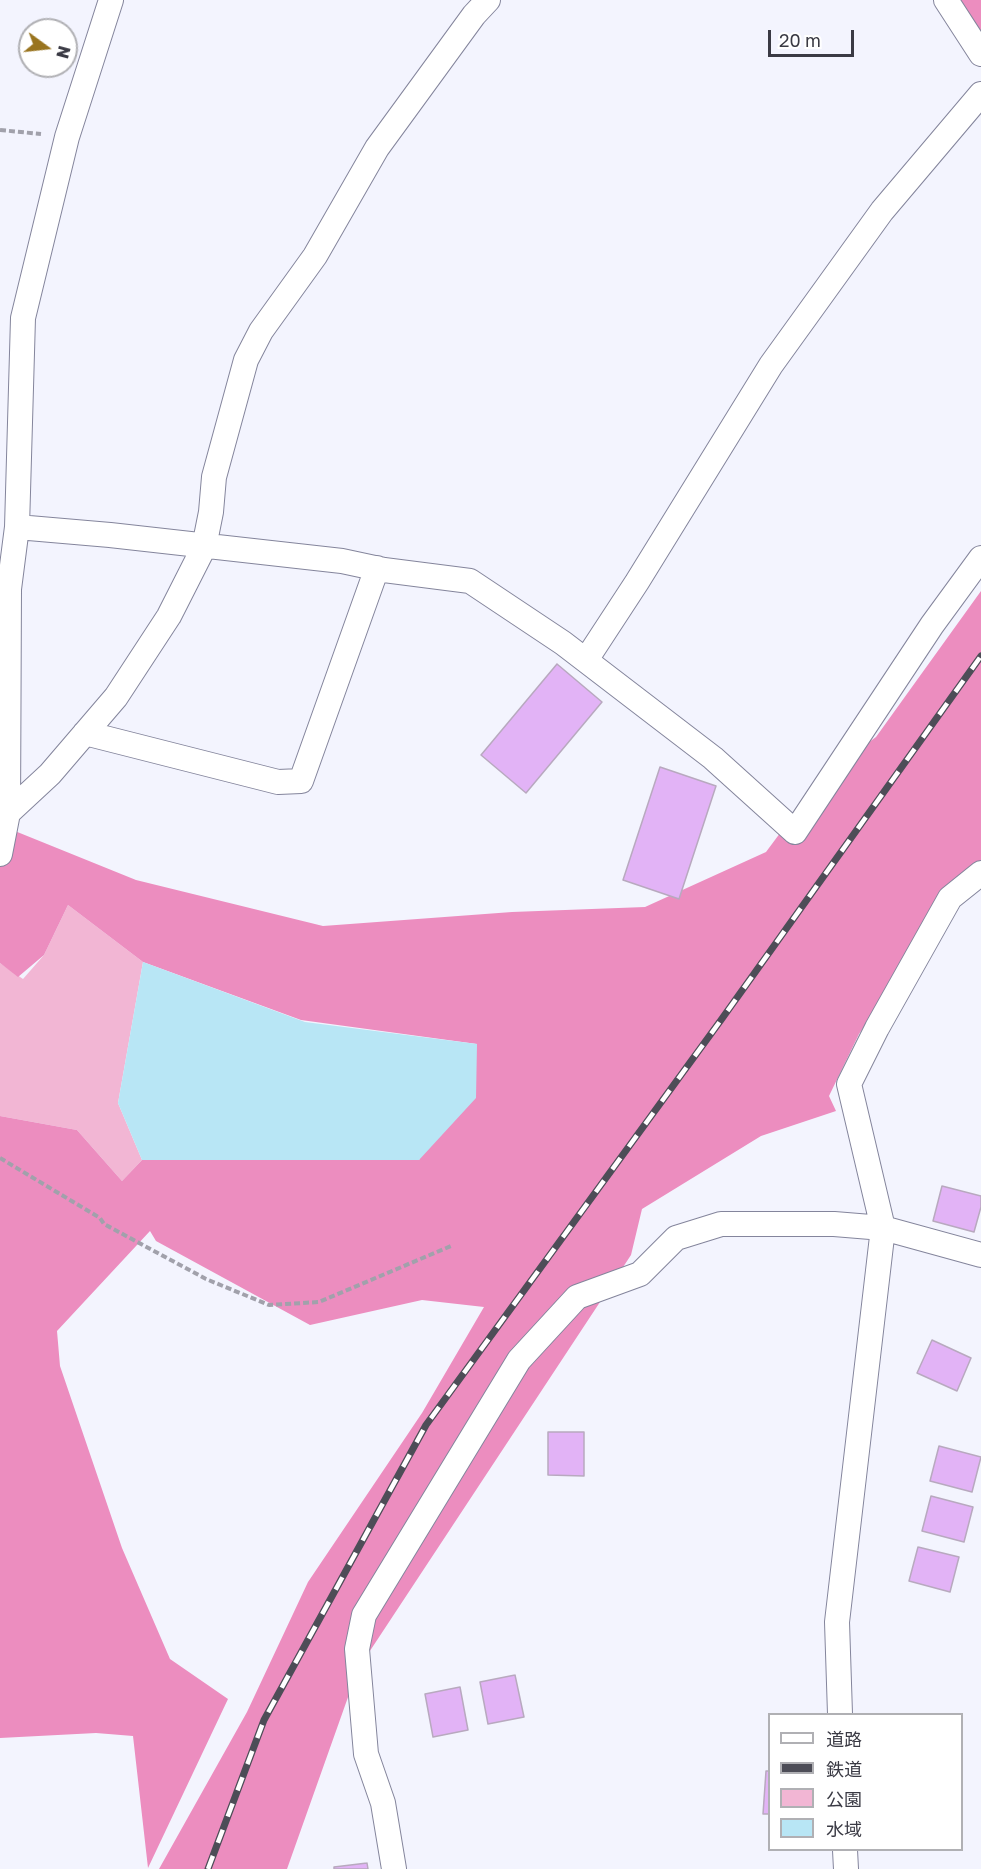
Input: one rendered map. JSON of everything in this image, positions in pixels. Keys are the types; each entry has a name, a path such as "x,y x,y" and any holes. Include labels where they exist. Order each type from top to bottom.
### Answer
{"street":[{"path":"0,854 8,813 9,589 17,527 23,318 67,137 111,0"},
{"path":"8,813 50,774 116,697 169,616 204,547 211,512 214,477 246,360 261,331 315,256 377,148 474,15 488,0"},
{"path":"946,0 981,54"},
{"path":"586,660 771,365 882,211 981,94"},
{"path":"17,527 342,561 470,581 586,660 713,758 795,832 932,625 981,558"},
{"path":"85,734 278,782 301,781 376,568"},
{"path":"840,1713 837,1622 883,1228 849,1084 877,1028 950,898 981,873"},
{"path":"394,1869 382,1803 366,1754 357,1649 364,1615 519,1360 578,1297 640,1274 676,1238 721,1224 834,1224 883,1228 981,1255"},
{"path":"845,1851 846,1869"}],"path":[{"path":"0,130 67,137"},
{"path":"0,1158 124,1235 206,1279 269,1305 319,1302 451,1246"}],"green space":[{"path":"68,905 143,962 118,1103 142,1160 122,1181 77,1130 0,1116 0,963 23,979 44,955"}],"shaded area":[{"path":"943,0 981,0 981,44"},
{"path":"981,591 981,871 950,898 859,1034 829,1096 836,1111 761,1136 642,1209 631,1255 358,1669 287,1869 159,1869 247,1712 308,1582 422,1413 484,1307 422,1300 310,1325 156,1241 150,1231 57,1331 60,1366 122,1548 170,1659 228,1699 148,1868 133,1736 96,1733 0,1738 0,1116 77,1130 122,1181 142,1160 419,1160 477,1044 301,1020 143,962 68,905 44,955 18,977 0,963 0,825 136,880 323,926 512,912 645,907 766,852 821,778 876,737"}],"water":[{"path":"143,962 305,1022 477,1044 476,1098 419,1160 142,1160 118,1103"}],"building":[{"path":"557,664 602,702 526,793 481,755"},
{"path":"660,767 716,786 679,899 623,880"},
{"path":"942,1186 981,1196 981,1207 974,1232 933,1221"},
{"path":"932,1340 971,1358 957,1391 917,1373"},
{"path":"548,1432 584,1432 584,1476 548,1475"},
{"path":"939,1446 981,1457 972,1492 930,1481"},
{"path":"931,1496 973,1507 964,1542 922,1531"},
{"path":"918,1547 959,1557 950,1592 909,1581"},
{"path":"515,1675 524,1717 488,1724 480,1682"},
{"path":"460,1687 468,1730 433,1737 425,1694"},
{"path":"766,1771 768,1771 768,1814 763,1814"},
{"path":"367,1863 368,1869 334,1869 334,1867"}],"railway":[{"path":"208,1869 264,1720 426,1425 721,1020 981,656"}]}
